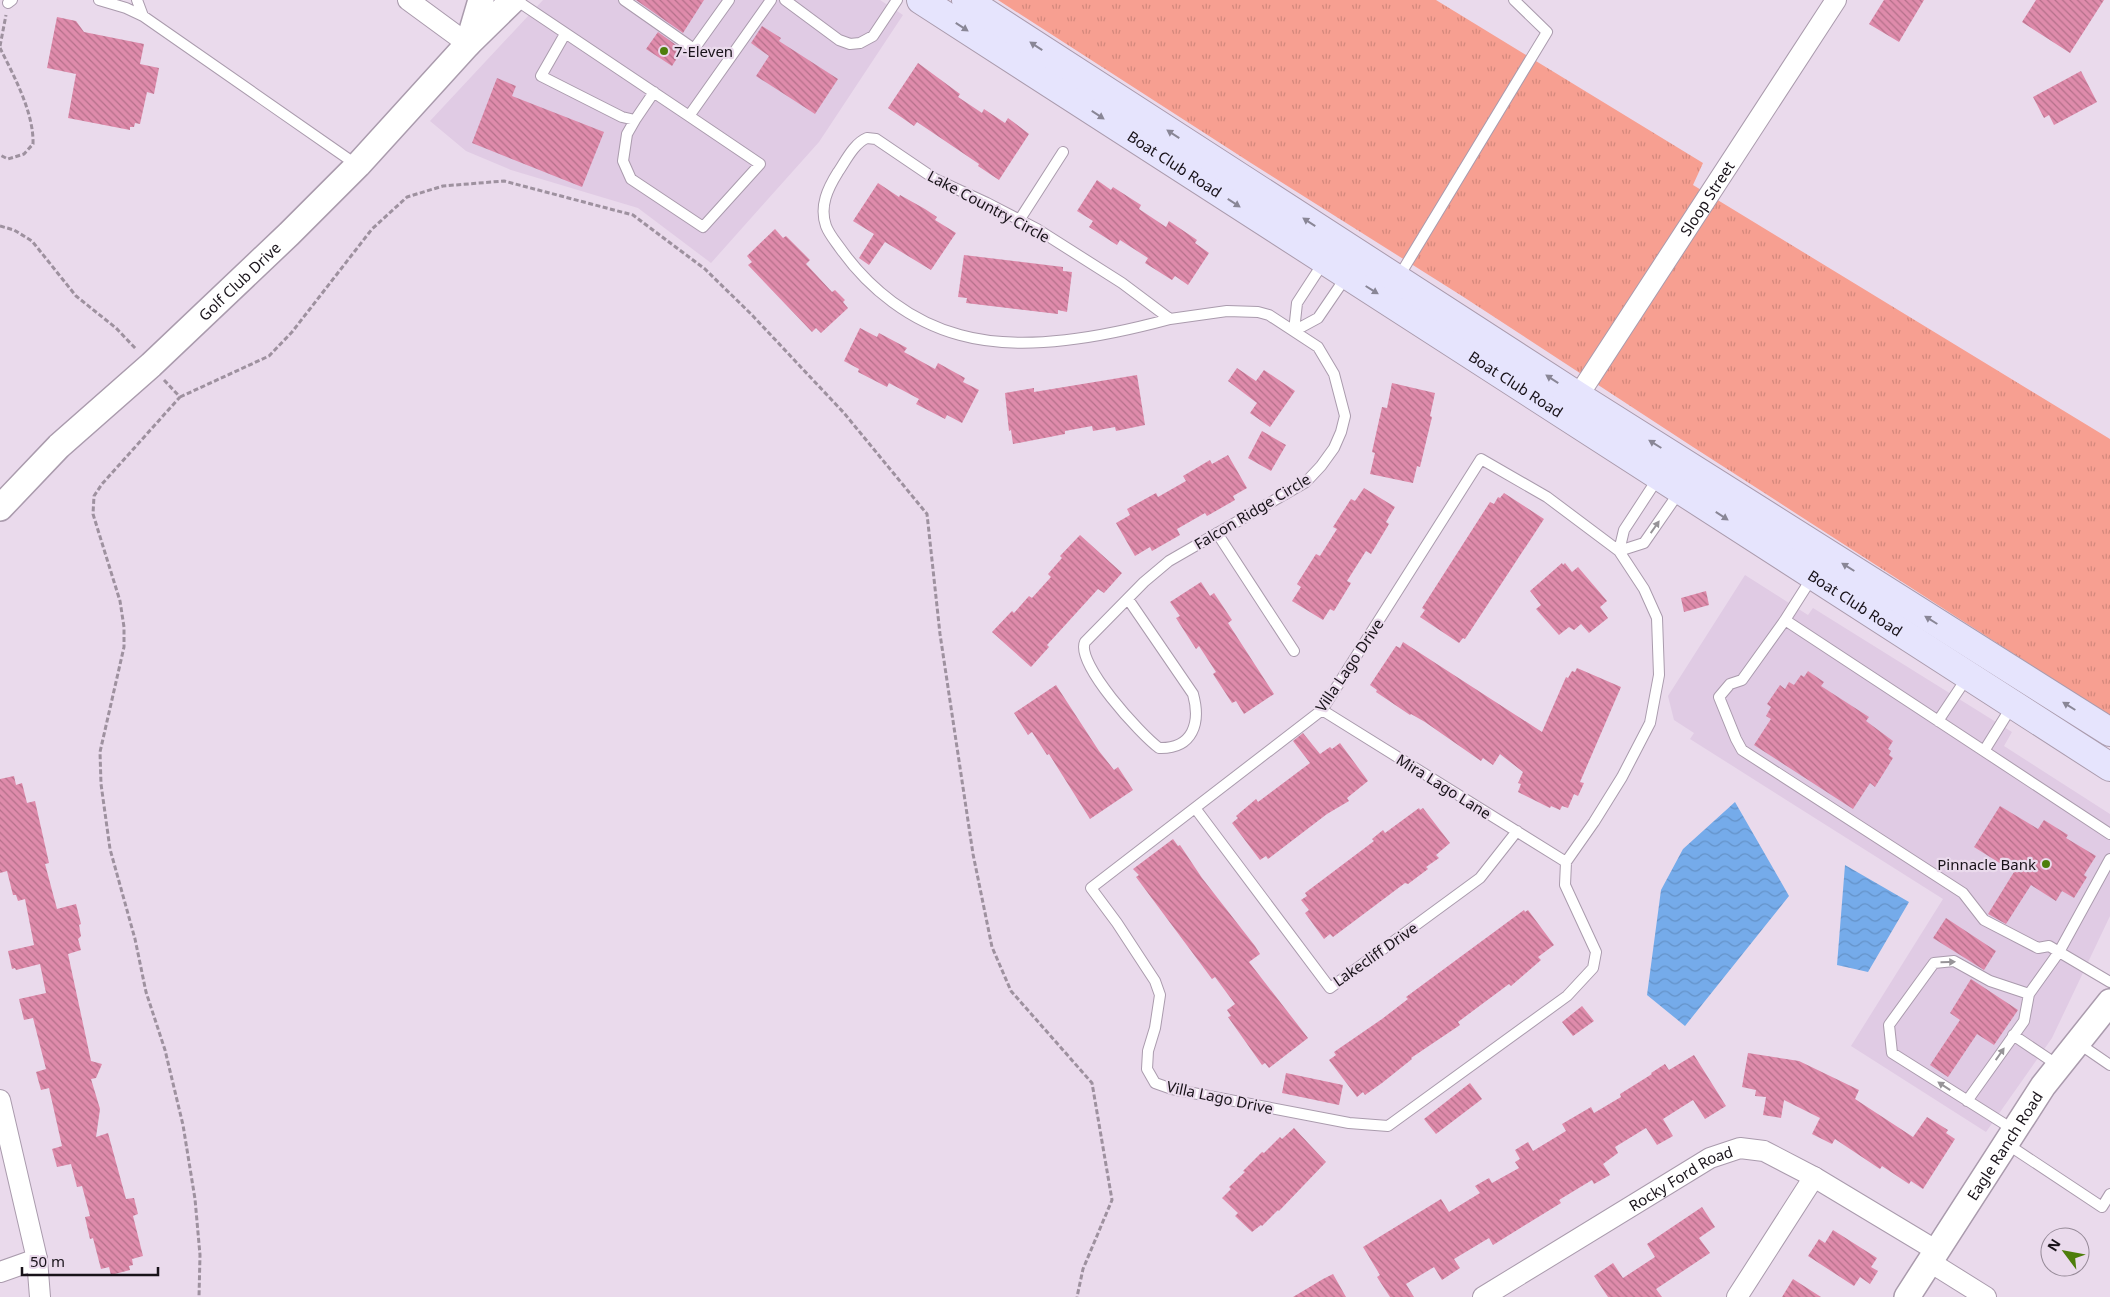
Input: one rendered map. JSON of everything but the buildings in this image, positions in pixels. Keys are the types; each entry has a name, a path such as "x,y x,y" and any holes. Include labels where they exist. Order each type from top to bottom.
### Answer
{"main road":[{"name":"Boat Club Road","path":"921,0 1325,260 1349,261 1398,279 1578,396 1677,475 1814,575 2110,767"},
{"name":"Boat Club Road","path":"966,0 1349,261 1677,475 2110,732"}],"street":[{"path":"408,0 468,44"},
{"name":"Golf Club Drive","path":"468,44 481,0"},
{"name":"Golf Club Drive","path":"0,508 59,446 151,364 260,262 358,165 468,44 514,0"},
{"name":"Sloop Street","path":"1578,396 1836,0"},
{"name":"Eagle Ranch Road","path":"1907,1297 2043,1086 2110,998"},
{"path":"0,1100 37,1260 40,1297"},
{"name":"Rocky Ford Road","path":"1483,1297 1710,1158 1740,1148 1764,1151 1814,1177 1933,1256 1986,1297"},
{"path":"1737,1297 1814,1177"},
{"path":"0,1272 37,1260"}],"lane":[{"path":"99,0 126,8 143,16 358,165"},
{"path":"137,0 143,16"},
{"path":"514,0 654,92 760,164 702,227 631,180 623,161 627,134 654,92"},
{"path":"624,0 694,49 729,0"},
{"path":"690,116 771,0"},
{"path":"785,0 839,40 850,44 860,43 873,36 897,0"},
{"path":"1398,279 1547,32 1514,0"},
{"path":"565,34 541,76 622,117 635,120"},
{"name":"Lake Country Circle","path":"1170,319 1100,268 1020,219 942,183 881,142 871,138 862,140 855,148 829,187 824,200 826,226 853,265 866,279 895,304 915,317 961,336 1019,342 1092,337 1170,319 1227,311 1258,312 1269,315 1294,331"},
{"path":"1020,219 1062,152"},
{"path":"1294,331 1297,303 1325,260"},
{"path":"1294,331 1318,318 1349,261"},
{"name":"Falcon Ridge Circle","path":"1128,599 1193,694 1196,705 1194,726 1190,736 1177,746 1159,748 1146,738 1107,693 1096,676 1084,649 1085,642 1090,634 1144,582 1169,561 1306,482 1334,448 1345,416 1334,374 1318,347 1294,331"},
{"name":"Villa Lago Drive","path":"1481,459 1547,497 1619,551 1644,589 1657,618 1659,674 1650,723 1617,784 1594,822 1566,862 1564,885 1596,952 1593,968 1567,996 1388,1126 1349,1124 1172,1089 1154,1082 1147,1069 1148,1051 1155,1028 1160,995 1155,981 1117,922 1091,888 1322,710 1481,459"},
{"path":"1619,551 1624,530 1677,475"},
{"path":"1619,551 1644,543 1677,475"},
{"path":"1217,533 1294,651"},
{"path":"1814,575 1786,620 1742,680 1730,684 1719,697 1736,740 1742,750 1963,893 1984,920 2038,948 2049,946 2059,952 2110,998"},
{"path":"1786,620 2110,834"},
{"path":"1938,721 1968,676"},
{"path":"1984,751 2012,705"},
{"name":"Mira Lago Lane","path":"1322,710 1566,862"},
{"name":"Lakecliff Drive","path":"1195,808 1330,988 1480,878 1517,832"},
{"path":"1967,1101 2024,1021 2029,994 2059,952 2110,860"},
{"path":"2029,994 1990,981 1954,961 1934,963 1889,1025 1892,1053 1967,1101 2010,1137 2102,1207 2110,1194"},
{"path":"2012,1036 2059,1066"},
{"path":"2077,1043 2110,1065"}],"path":[{"path":"0,155 8,159 24,154 33,144 34,133 18,86 0,47 10,2"},
{"path":"200,1297 199,1236 183,1125 165,1050 146,992 135,939 110,849 101,784 100,752 124,647 124,627 120,602 93,514 94,496 102,484 180,397 268,356 292,332 372,229 407,197 443,186 504,181 634,215 704,269 752,314 844,413 927,514 940,634 973,854 992,946 1011,991 1092,1083 1112,1200 1083,1269 1077,1297"},
{"path":"0,226 14,230 32,241 76,296 116,328 180,397"}],"shaded area":[{"path":"543,0 880,0 903,15 819,142 711,263 638,208 511,170 466,151 430,121"},
{"path":"1745,575 1808,615 1813,608 2012,732 2004,746 2110,814 2110,916 2052,1038 1986,1132 1851,1046 1943,899 1690,739 1694,733 1674,720 1668,696"}],"green space":[{"path":"998,0 1436,0 1703,163 1693,185 2110,439 2110,716 1462,296"}],"water":[{"path":"1735,802 1789,896 1685,1026 1647,995 1661,890 1683,849"},
{"path":"1845,865 1909,902 1868,972 1837,965"}],"place":[{"name":"7-Eleven","path":"664,51"},
{"name":"Pinnacle Bank","path":"2046,864"}]}
